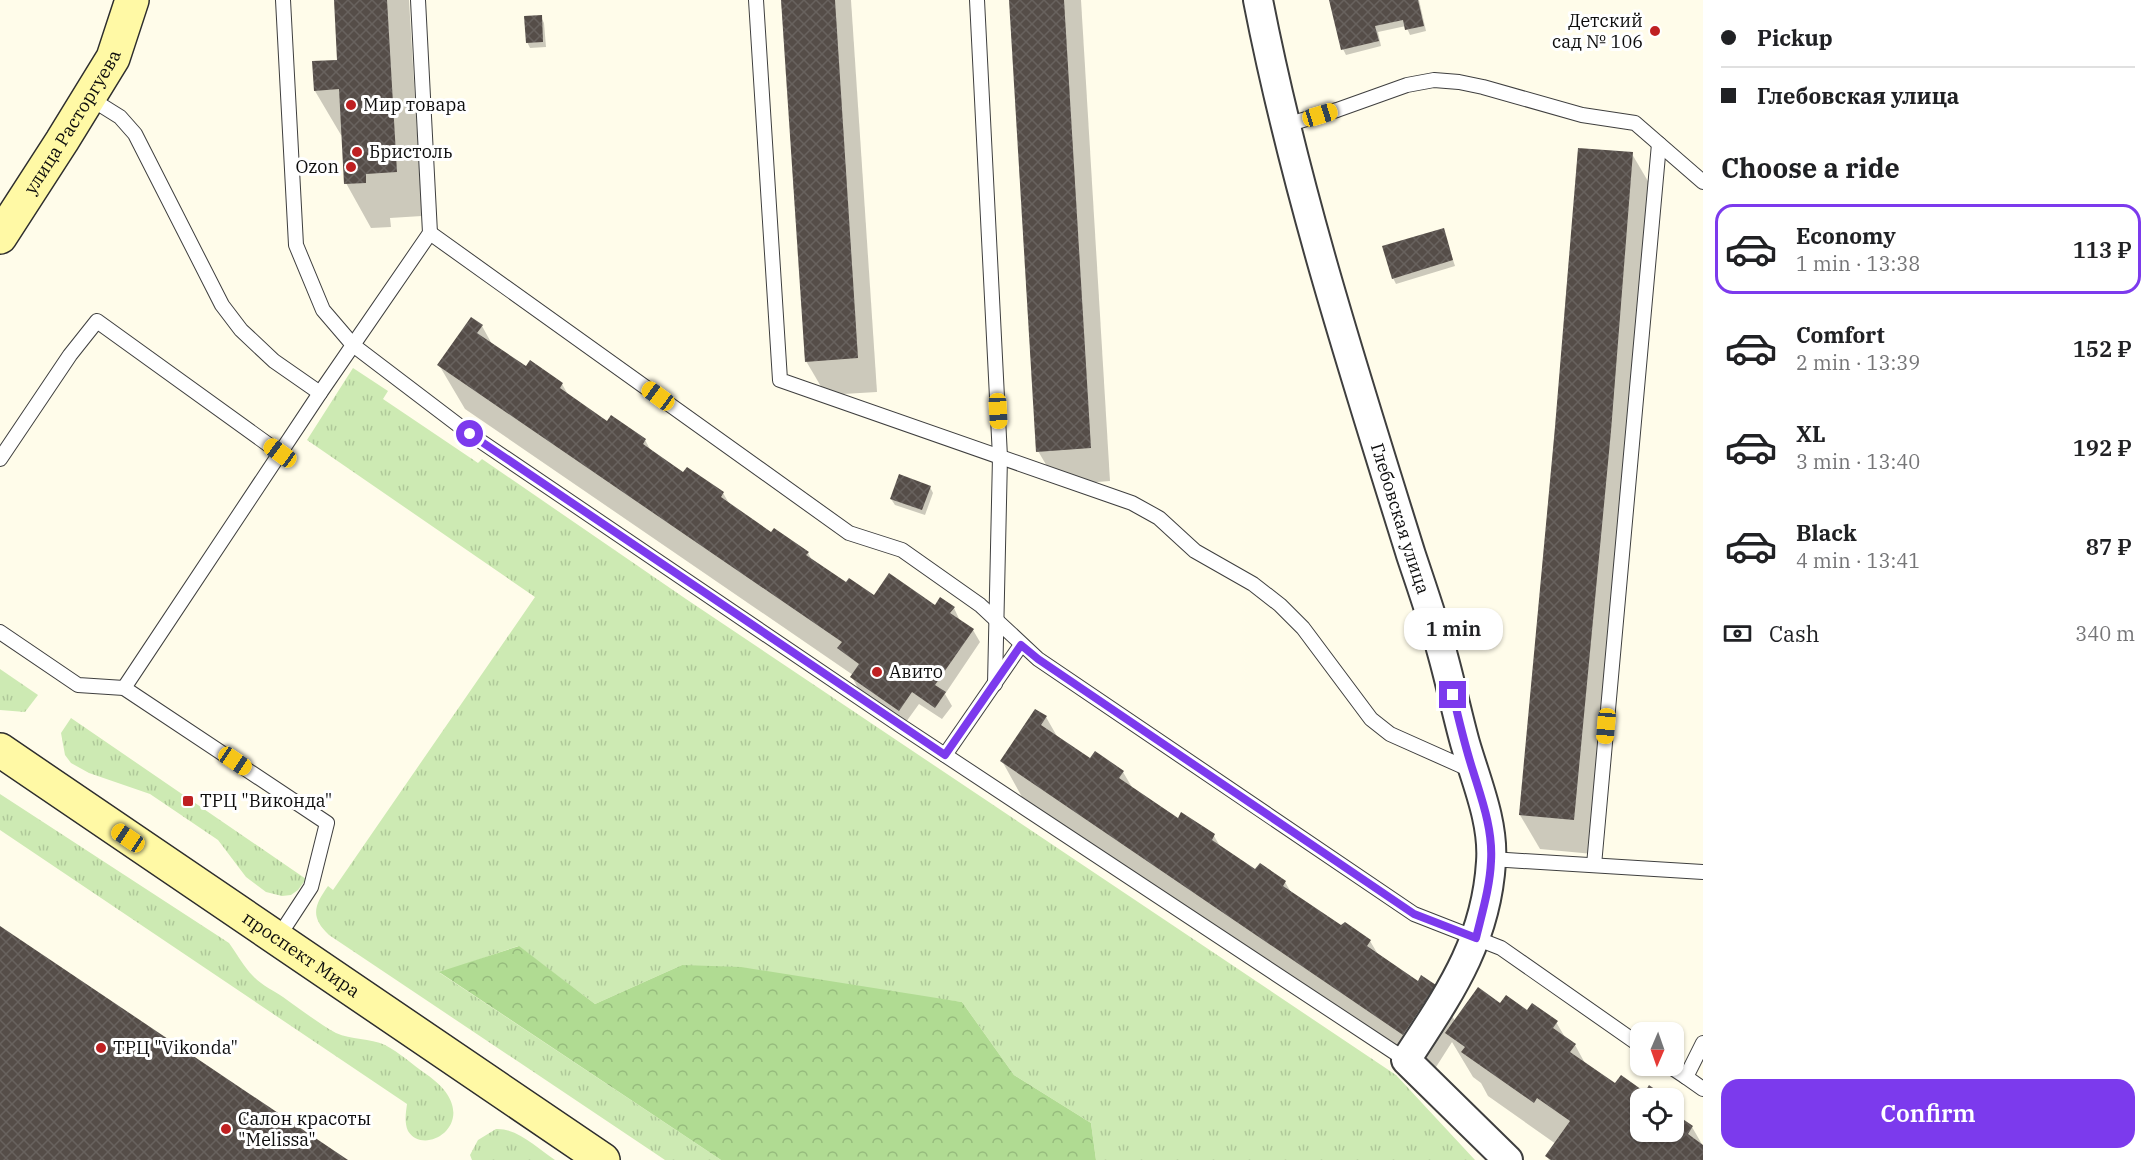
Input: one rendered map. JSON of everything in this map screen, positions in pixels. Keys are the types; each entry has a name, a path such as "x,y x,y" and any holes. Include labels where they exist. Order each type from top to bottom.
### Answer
{"main road":[{"name":"улица Расторгуева","path":"0,237 113,58 132,0"},
{"name":"проспект Мира","path":"0,750 603,1160"}],"street":[{"name":"Глебовская улица","path":"1258,0 1276,88 1340,330 1444,657 1473,771 1486,812 1491,859 1489,884 1476,938 1452,989 1406,1060"},
{"path":"1406,1060 1508,1160"}],"lane":[{"path":"283,0 296,245 323,310 353,345 470,434 945,755 1406,1060"},
{"path":"124,688 430,232 418,0"},
{"path":"756,0 780,380 1132,503 1159,518 1195,551 1253,584 1281,605 1303,628 1371,719 1390,734 1473,771"},
{"path":"977,0 1000,457 994,684"},
{"path":"1286,125 1407,85 1434,80 1483,87 1553,108 1635,123 1703,182"},
{"path":"88,97 120,117 135,134 208,280 241,330 274,361 320,393"},
{"path":"1594,865 1659,144"},
{"path":"430,232 849,533 902,550 980,605 1021,645 1047,666 1414,914 1501,948 1630,1038"},
{"path":"0,459 70,355 97,321 280,453"},
{"path":"0,632 78,685 124,688 327,823 311,887 277,939"},
{"path":"945,755 1021,645"},
{"path":"1491,859 1703,872"},
{"path":"1703,1043 1686,1077 1703,1089"}],"green space":[{"path":"353,368 388,391 383,399 478,463 482,459 686,599 1396,1075 1475,1160 1096,1160 1091,1123 1014,1075 962,1002 682,965 595,1004 518,946 440,973 721,1160 665,1160 329,935 319,923 316,911 323,893 328,886 333,890 535,597 307,440"},
{"path":"0,669 38,695 25,712 0,710"},
{"path":"71,718 306,879 291,895 282,896 266,892 246,877 218,840 150,794 89,773 71,763 65,755 61,733"},
{"path":"0,794 229,943 256,979 323,1025 342,1035 385,1045 426,1074 444,1090 452,1105 453,1119 447,1130 438,1137 427,1140 417,1139 407,1128 407,1104 0,830"},
{"path":"519,946 595,1004 682,965 741,967 962,1002 1014,1075 1091,1123 1096,1160 721,1160 439,972"},
{"path":"496,1129 520,1135 555,1160 472,1160 470,1155 478,1140"}],"building":[{"path":"334,0 387,0 397,172 366,174 366,183 344,184 339,89 314,91 312,61 337,60"},
{"path":"781,0 835,0 858,358 805,362"},
{"path":"1009,0 1064,0 1091,448 1036,452"},
{"path":"1329,0 1418,0 1424,26 1405,30 1403,20 1375,26 1379,41 1341,50"},
{"path":"542,15 543,42 526,43 524,16"},
{"path":"1578,148 1633,152 1611,431 1574,820 1519,815"},
{"path":"1444,228 1453,260 1392,279 1382,246"},
{"path":"471,317 483,325 477,333 526,366 530,360 563,383 560,388 607,421 611,415 646,439 643,444 683,472 687,467 724,492 721,497 771,532 774,528 809,552 806,555 846,582 849,578 874,595 889,573 935,605 940,597 955,607 950,613 974,629 935,685 946,692 935,708 912,692 899,711 850,677 859,664 837,648 842,642 437,365"},
{"path":"899,474 931,486 922,510 890,499"},
{"path":"1035,709 1047,716 1041,725 1090,758 1095,751 1124,771 1119,778 1178,818 1181,812 1215,834 1212,840 1255,869 1260,863 1286,881 1283,886 1341,925 1345,922 1371,940 1367,946 1418,981 1421,975 1436,985 1403,1035 1000,761"},
{"name":"ТРЦ \"Vikonda\"","path":"0,926 348,1160 0,1160"},
{"path":"1478,987 1500,1003 1506,995 1527,1010 1532,1003 1558,1021 1553,1028 1576,1044 1570,1052 1615,1083 1621,1075 1639,1088 1630,1088 1630,1142 1684,1142 1684,1120 1693,1126 1688,1134 1703,1145 1703,1160 1551,1160 1545,1156 1570,1121 1537,1098 1534,1103 1461,1052 1465,1047 1445,1033"}],"place":[{"name":"Детский сад № 106","path":"1655,31"},
{"name":"Мир товара","path":"351,105"},
{"name":"Бристоль","path":"357,152"},
{"name":"Ozon","path":"351,167"},
{"name":"Авито","path":"877,672"},
{"name":"ТРЦ \"Виконда\"","path":"188,801"},
{"name":"ТРЦ \"Vikonda\"","path":"101,1048"},
{"name":"Салон красоты \"Melissa\"","path":"226,1129"}],"route":[{"path":"470,434 945,755 1021,645 1038,659 1414,914 1476,938 1489,884 1491,859 1489,834 1486,812 1462,734 1453,695"}]}
